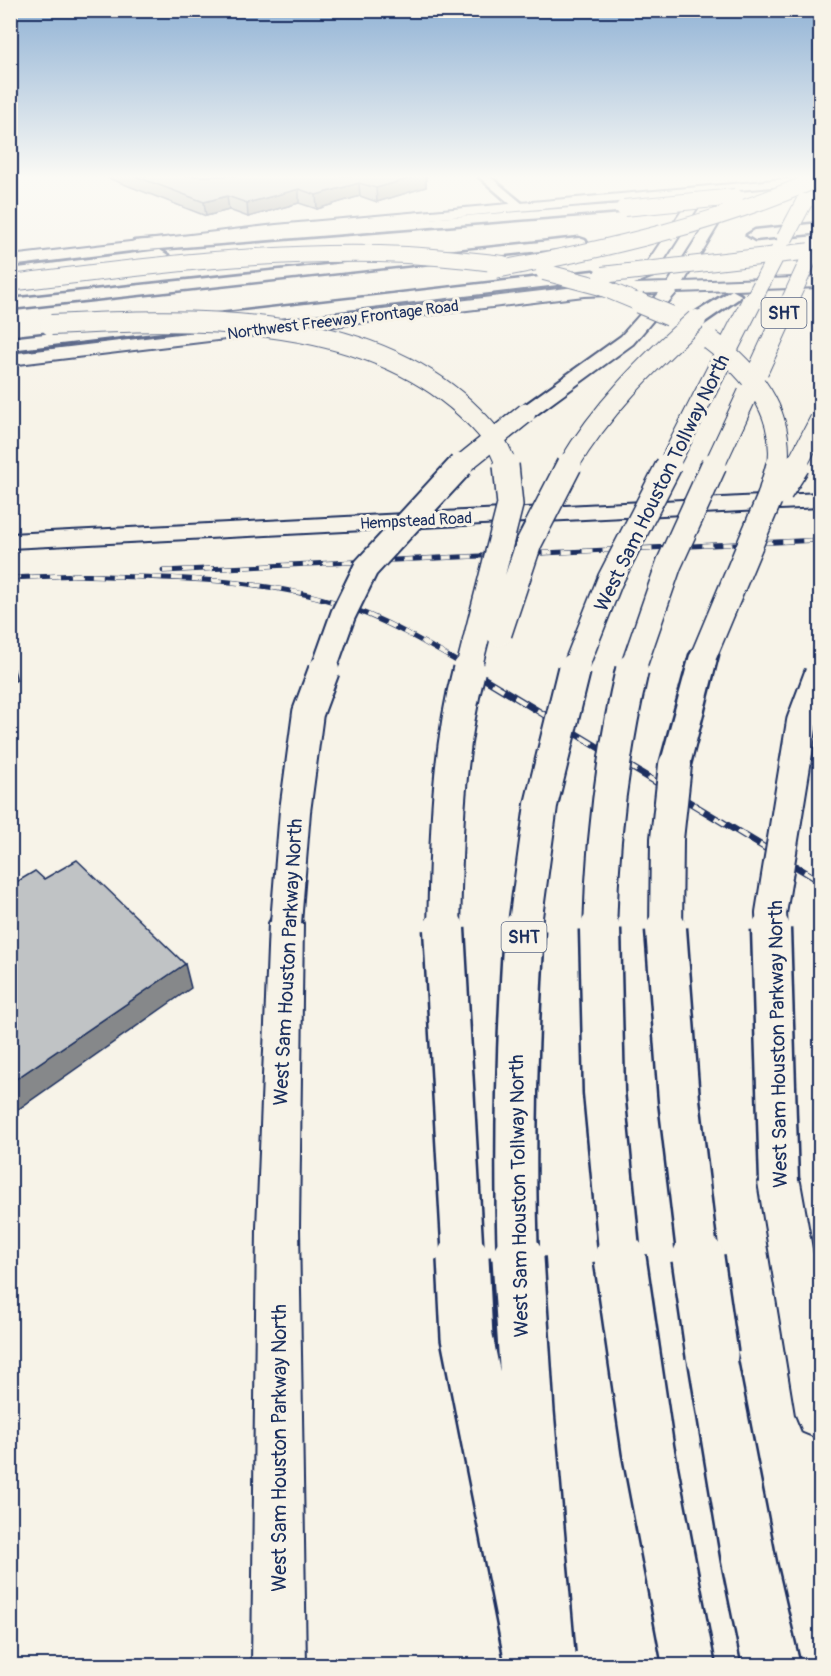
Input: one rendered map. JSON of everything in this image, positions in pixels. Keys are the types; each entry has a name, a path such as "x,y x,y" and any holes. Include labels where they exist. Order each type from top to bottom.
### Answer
{"highway":[{"path":"10,274 164,254"},
{"path":"168,265 202,258 240,254"},
{"path":"10,283 168,265 297,254"},
{"path":"422,254 483,261 544,272 636,301 670,316 713,342 744,368 766,398 777,422 780,449 776,477 766,506 715,625 687,712 667,818 664,918 681,1126 697,1262 733,1476 772,1665"},
{"path":"10,295 433,254"},
{"path":"10,304 454,254"},
{"path":"10,312 468,254"},
{"path":"10,346 55,332 495,270 568,254"},
{"path":"10,329 55,332 602,275 770,254"},
{"name":"West Sam Houston Tollway North","path":"549,1665 523,1348 513,1087 526,904 544,787 570,682 609,581 779,254"},
{"path":"454,1088 463,897 474,773 485,692 504,614 525,553 548,500 573,456 597,421 628,383 662,349 718,304 769,272 807,254"},
{"name":"West Sam Houston Tollway North","path":"689,1665 640,1404 609,1157 600,973 605,830 612,772 626,695 651,609 811,254"},
{"path":"55,332 160,321 218,322 313,336 358,348 405,367 436,384 466,407 490,433 502,454 509,479 510,505 460,704 447,811 444,934 467,1337 532,1665"},
{"path":"766,506 786,486 820,420"}],"main road":[{"path":"10,261 66,254"},
{"path":"584,291 632,281 648,273 660,254"},
{"name":"West Sam Houston Parkway North","path":"279,1665 278,1228 286,923 295,811 308,713 348,606 366,568 460,466 526,413 627,340 674,286 694,254"},
{"name":"Northwest Freeway Frontage Road","path":"10,360 584,291 820,282"},
{"path":"542,296 583,300 622,315 627,340"},
{"name":"Hempstead Road","path":"10,541 820,500"},
{"name":"West Sam Houston Parkway North","path":"820,674 802,722 771,913 779,1182 820,1415"}],"building":[{"path":"77,860 185,964 10,1083 10,886 35,871 44,879"}],"railway":[{"path":"163,571 820,540"},
{"path":"72,575 76,575"},
{"path":"10,578 76,575"},
{"path":"76,575 204,580 302,593 352,608 388,624 473,671"},
{"path":"470,670 820,881"}]}
